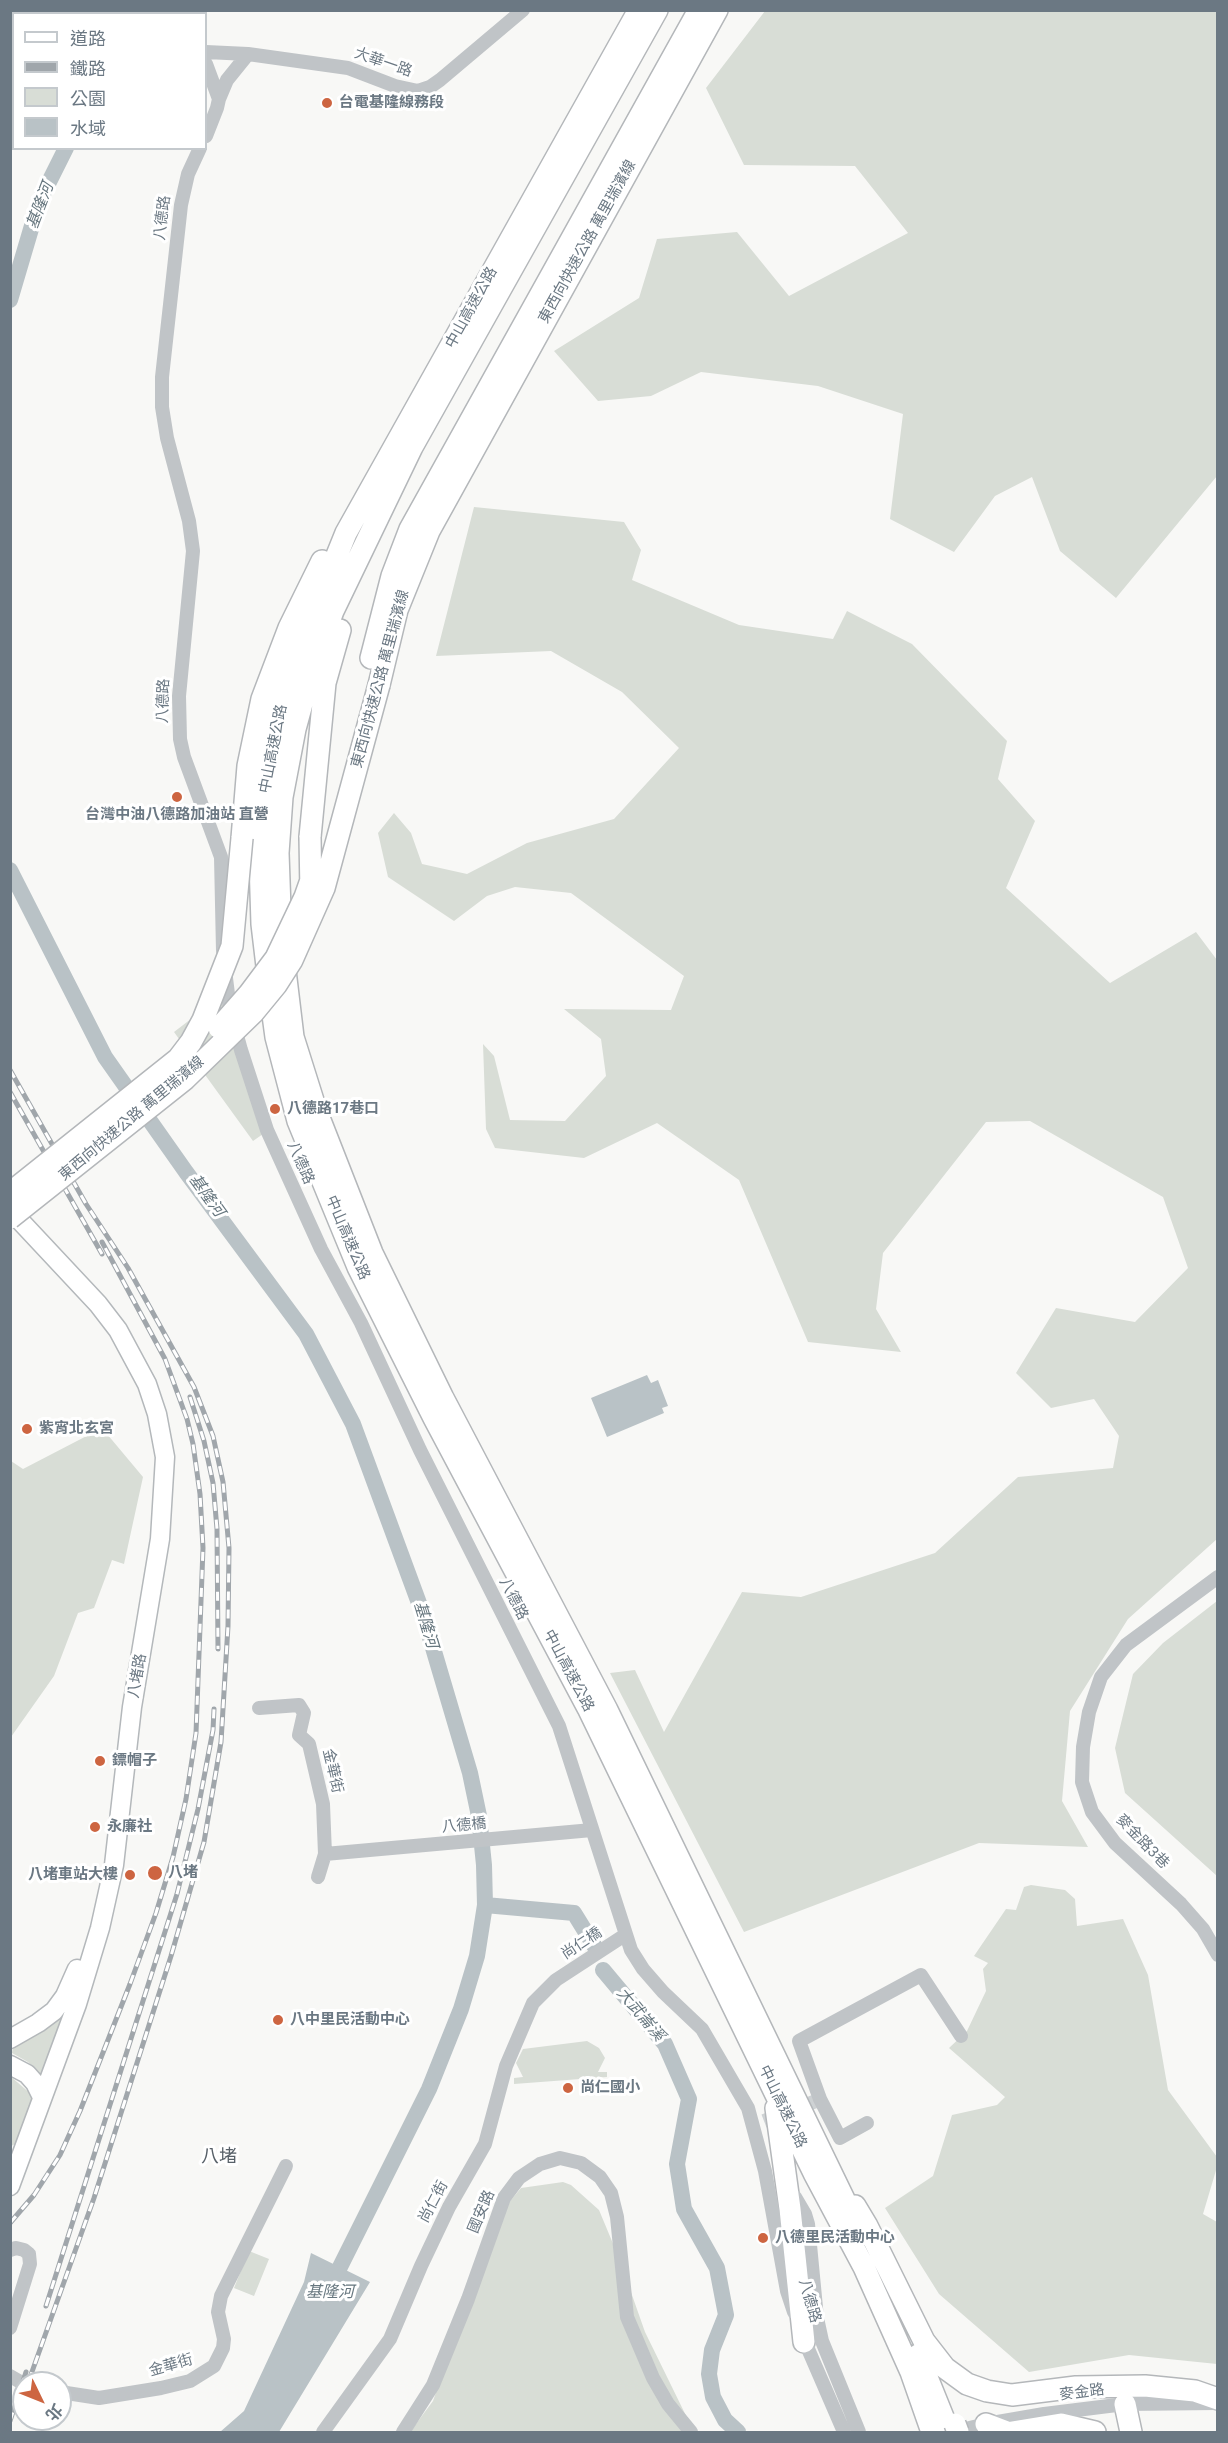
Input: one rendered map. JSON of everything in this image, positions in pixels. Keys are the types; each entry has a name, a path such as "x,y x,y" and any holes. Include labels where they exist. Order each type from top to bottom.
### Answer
{"highway":[{"name":"中山高速公路","path":"639,10 346,533 308,627 282,702 267,773 261,861 262,924 276,1037 298,1120 358,1267 434,1419 588,1708 814,2173 886,2315 910,2372 946,2430"},
{"name":"中山高速公路","path":"657,10 412,447 333,611 311,671 295,729 282,797 278,853 281,937 293,1037 316,1110 372,1253 448,1408 607,1710 893,2297 927,2373 946,2430"},
{"name":"東西向快速公路 萬里瑞濱線","path":"10,1201 183,1062 219,1029 276,958 305,897 320,853 373,682 407,582 419,530 699,10"},
{"name":"東西向快速公路 萬里瑞濱線","path":"501,380 717,10"},
{"path":"10,1209 227,1034 272,981 291,951 308,913 311,895 310,837 325,683 356,586 396,494 412,447"},
{"path":"10,1193 178,1059 191,1042 207,1012 232,945 248,766 262,699 306,590 365,482 386,460"},
{"name":"東西向快速公路 萬里瑞濱線","path":"10,1218 185,1079 253,1013 276,985 292,960 324,888 373,682"},
{"path":"773,2087 790,2209 804,2342"},
{"path":"828,2166 867,2226 924,2341 945,2368 967,2384 987,2391 1012,2395 1099,2386 1145,2386 1195,2391 1218,2401"},
{"path":"1125,2404 1131,2432"},
{"path":"986,2424 1007,2433"},
{"path":"1012,2433 1061,2424 1095,2433"}],"main road":[{"name":"八堵路","path":"10,1209 98,1304 118,1330 147,1384 157,1414 165,1457 160,1539 132,1707 100,1928 77,2004 42,2097 17,2154 12,2182"},
{"name":"八堵路","path":"10,1226 90,1311 109,1336 138,1388 154,1459 155,1488 150,1537 122,1706 109,1863 90,1929 65,1996 46,2017 10,2039"},
{"path":"10,2065 27,2074 42,2097"}],"street":[{"name":"大華一路","path":"207,52 248,54 348,68 395,86 418,91 440,80 523,10"},
{"path":"207,133 227,80 248,54"},
{"path":"207,67 219,99"},
{"name":"八德路","path":"199,150 188,174 181,205 162,377 162,407 167,438 189,521 193,551 179,696 180,739 184,757 221,858 223,945 230,1010 241,1050 272,1141 321,1248 361,1323 425,1461 559,1726 625,1935 644,1970 663,1992 693,2019 710,2041 759,2123 765,2171 787,2290 804,2342 844,2433"},
{"name":"麥金路3巷","path":"1218,1577 1126,1645 1101,1677 1089,1712 1083,1747 1082,1782 1092,1812 1115,1843 1181,1904 1203,1929 1218,1955"},
{"name":"金華街","path":"259,1708 299,1706 304,1713 299,1735 309,1744 323,1804 326,1854 318,1877"},
{"name":"八德橋","path":"326,1854 592,1830"},
{"name":"尚仁橋","path":"556,1980 625,1935"},
{"path":"867,2123 840,2138 818,2100 799,2041 921,1975 961,2037"},
{"name":"尚仁街","path":"323,2433 390,2339 449,2207 485,2144 506,2066 533,2003 556,1980"},
{"name":"國安路","path":"403,2433 433,2385 468,2299 504,2198 519,2178 540,2164 560,2158 581,2163 600,2177 611,2193 617,2217 627,2317 653,2378 668,2404 691,2433"},
{"name":"金華街","path":"72,2394 99,2398 161,2388 190,2381 214,2366 223,2349 224,2339 218,2312 221,2296 286,2166"},
{"path":"765,2171 776,2181"},
{"name":"八德路","path":"795,2197 808,2224 817,2318 822,2341 859,2433"},
{"path":"10,2250 16,2248 24,2250 29,2254 30,2264 10,2328"},
{"name":"麥金路","path":"946,2430 1125,2404 1218,2401"}],"green space":[{"path":"765,11 1217,11 1217,476 1116,598 1060,551 1032,477 995,496 954,552 890,519 903,414 818,386 701,372 651,396 598,401 554,351 639,298 657,239 737,232 789,296 908,233 855,166 744,165 706,88"},
{"path":"474,507 624,522 641,550 632,580 739,625 833,639 847,611 912,644 1007,741 998,779 1035,821 1006,888 1110,983 1196,932 1217,960 1217,1539 1128,1619 1070,1711 1062,1801 1088,1847 979,1843 744,1932 610,1673 635,1670 664,1732 742,1592 801,1597 935,1553 1018,1477 1113,1468 1119,1436 1094,1399 1051,1408 1016,1373 1056,1308 1135,1322 1188,1268 1163,1197 1030,1121 986,1122 883,1253 876,1309 901,1352 808,1342 739,1180 657,1123 584,1158 495,1148 486,1129 483,1044 494,1056 510,1120 565,1121 606,1076 601,1039 564,1009 671,1010 684,976 571,893 515,887 487,896 454,921 388,877 378,833 394,813 411,833 422,864 467,874 527,843 614,819 679,748 622,692 551,651 436,656"},
{"path":"228,997 263,1134 253,1141 174,1032 200,1012"},
{"path":"102,1428 143,1477 124,1564 112,1560 94,1608 78,1613 54,1676 11,1737 11,1461 23,1469"},
{"path":"1217,1601 1217,1876 1125,1793 1115,1748 1133,1674 1163,1643"},
{"path":"1031,1885 1065,1890 1075,1899 1077,1926 1123,1919 1148,1975 1168,2090 1217,2157 1217,2167 1203,2214 1217,2222 1217,2364 1129,2355 1029,2372 939,2294 885,2208 933,2176 952,2115 997,2105 1005,2097 949,2048 967,2031 986,1991 983,1969 988,1963 974,1956 1006,1909 1016,1910 1024,1887"},
{"path":"62,2012 65,2017 41,2076 28,2062 12,2053 13,2046"},
{"path":"587,2041 599,2048 605,2058 598,2072 607,2072 607,2077 514,2084 514,2078 523,2077 516,2063 523,2049"},
{"path":"10,2076 31,2094 33,2108 22,2141 11,2146"},
{"path":"563,2182 571,2185 599,2210 645,2332 694,2432 410,2432 433,2401 497,2217 521,2188"},
{"path":"249,2251 269,2259 254,2296 234,2288"}],"water":[{"path":"647,1375 651,1383 658,1380 668,1406 662,1408 664,1413 607,1437 591,1398"},
{"name":"基隆河","path":"311,2253 370,2282 279,2432 220,2432 244,2411 304,2282"}],"waterway":[{"name":"基隆河","path":"10,300 39,202 65,150"},
{"name":"基隆河","path":"10,870 105,1057 186,1172 306,1334 353,1424 423,1614 470,1773 479,1816 484,1865 485,1905 477,1956 461,2009 429,2089 330,2287"},
{"name":"大武崙溪","path":"485,1905 574,1913 595,1947"},
{"name":"大武崙溪","path":"603,1970 665,2044 689,2099 677,2164 684,2209 717,2268 726,2315 712,2350 709,2374 713,2397 725,2420 738,2432"}],"tunnel":[{"path":"764,2121 816,2101"}],"railway":[{"path":"10,49 12,45"},
{"path":"10,1070 86,1204 128,1268 194,1387 213,1436 223,1482 229,1548 228,1626 221,1742 204,1842 171,1956 94,2198 32,2371"},
{"path":"10,1092 102,1254"},
{"path":"10,2223 34,2195 60,2155 80,2111 130,1984 156,1913 173,1857 186,1799 196,1733 203,1548 200,1494 193,1444 187,1419 165,1359 102,1242"},
{"path":"190,1397 204,1441 213,1483 217,1529 218,1649"},
{"path":"46,2306 177,1894 198,1809 213,1730 214,1709"},
{"path":"10,2421 12,2415"}],"place":[{"name":"台電基隆線務段","path":"327,103"},
{"name":"台灣中油八德路加油站 直營","path":"177,797"},
{"name":"八德路17巷口","path":"275,1109"},
{"name":"紫宵北玄宮","path":"27,1429"},
{"name":"鏢帽子","path":"100,1761"},
{"name":"永廉社","path":"95,1827"},
{"name":"八堵","path":"155,1873"},
{"name":"八堵車站大樓","path":"130,1875"},
{"name":"八中里民活動中心","path":"278,2020"},
{"name":"尚仁國小","path":"568,2088"},
{"name":"八德里民活動中心","path":"763,2238"}],"district":[{"name":"八堵","path":"219,2157"}]}
